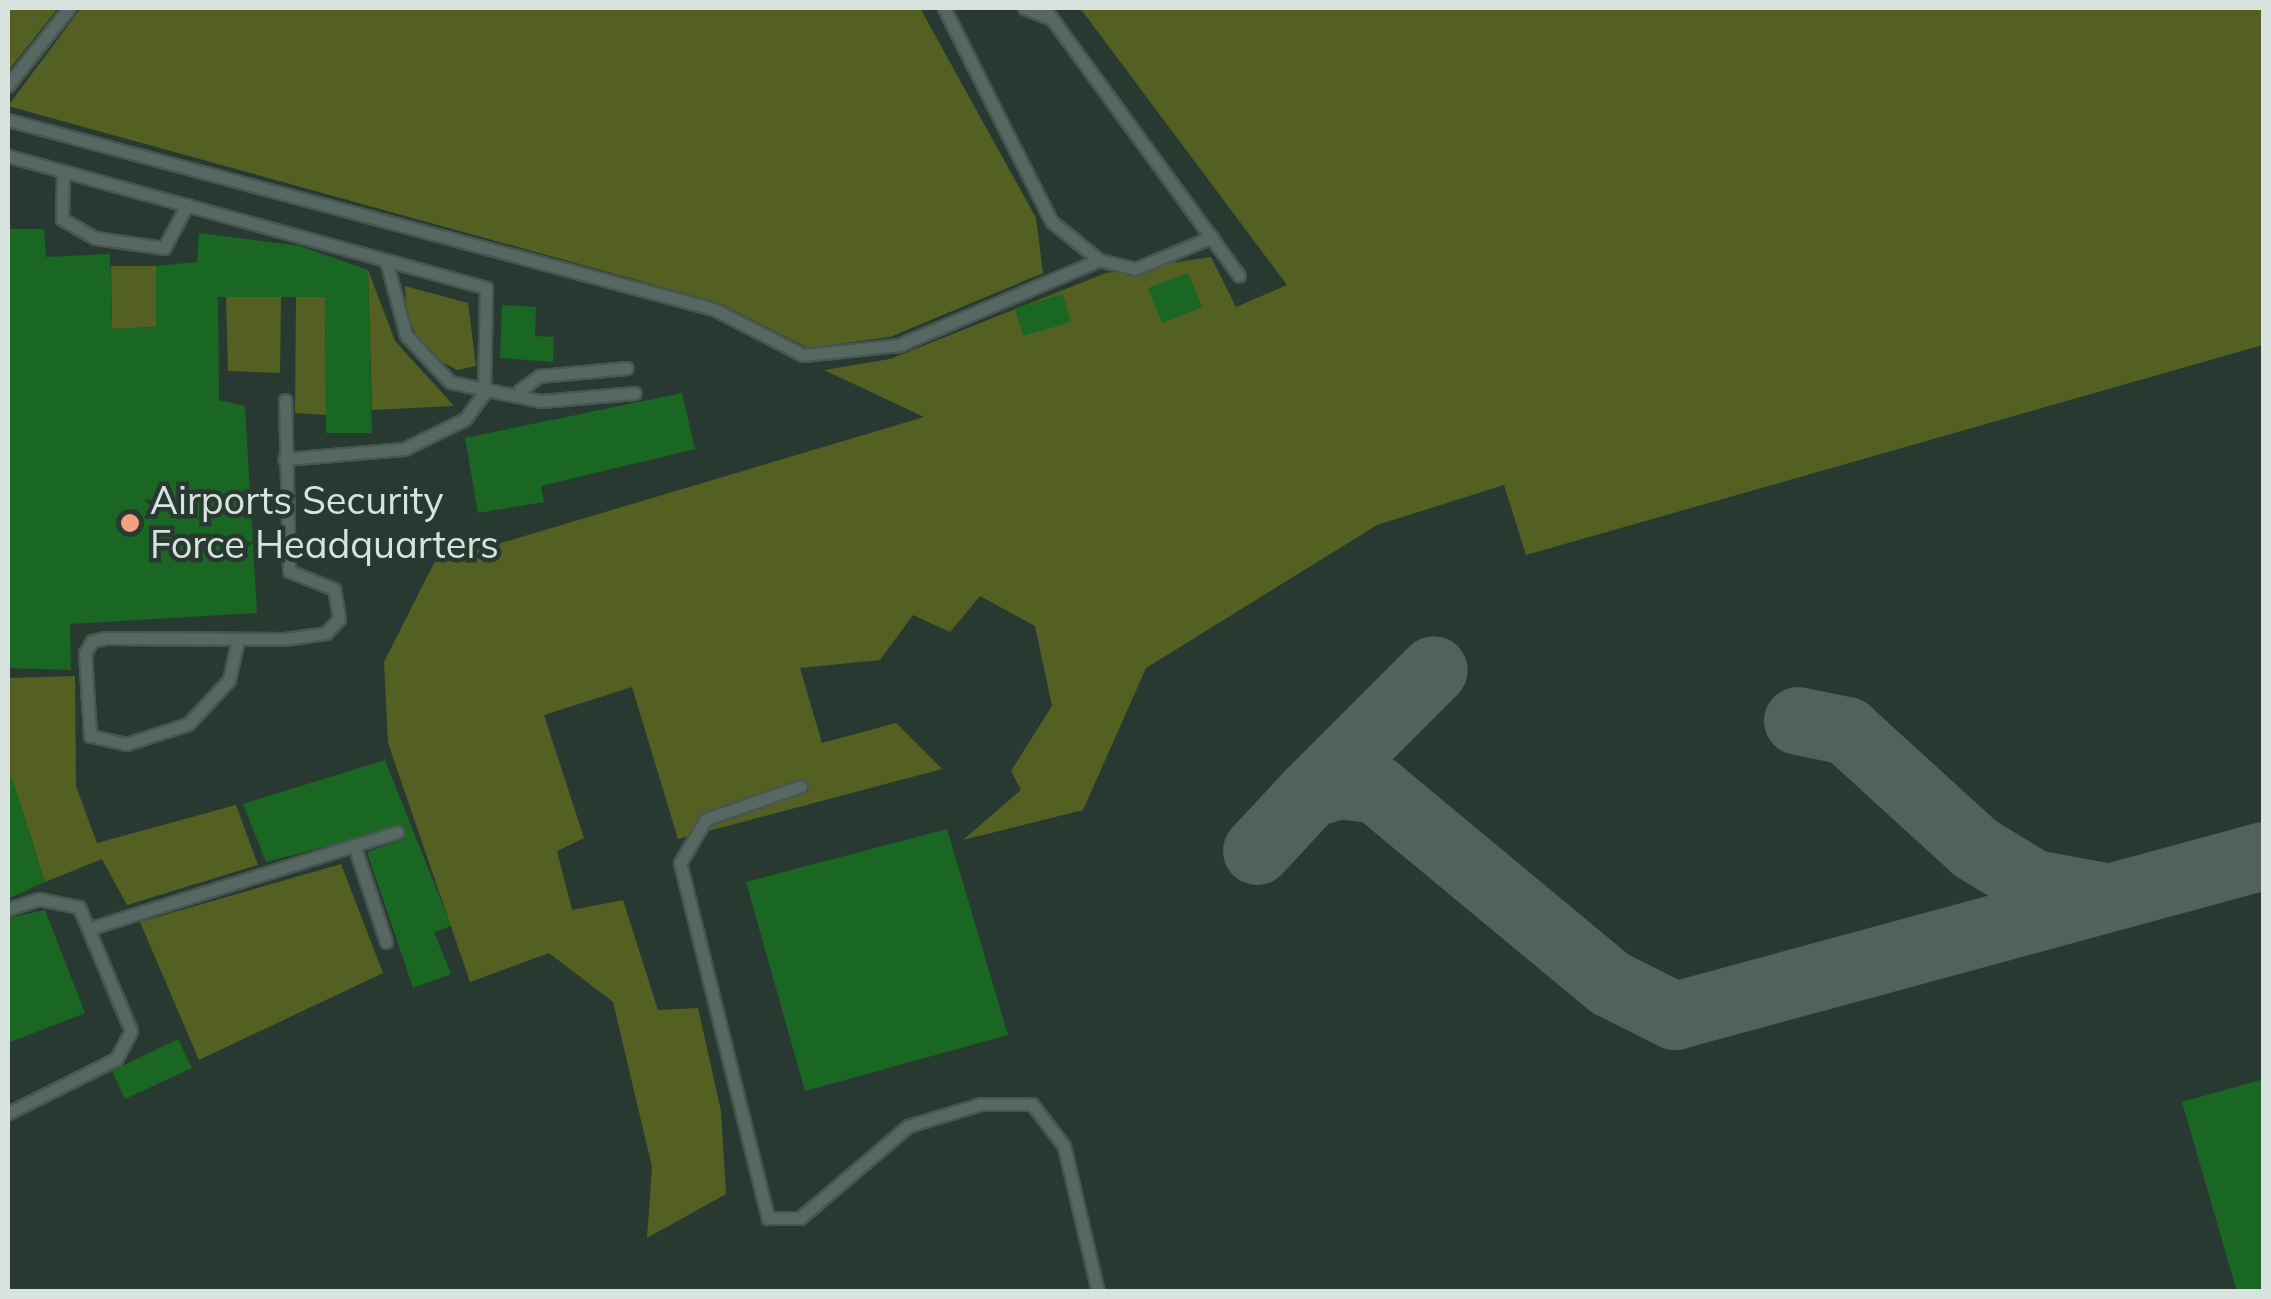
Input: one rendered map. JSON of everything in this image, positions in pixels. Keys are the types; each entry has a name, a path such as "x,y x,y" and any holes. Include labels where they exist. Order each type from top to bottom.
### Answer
{"lane":[{"path":"8,84 68,8"},
{"path":"944,8 1051,221 1100,260"},
{"path":"1024,8 1052,19"},
{"path":"1044,8 1239,275"},
{"path":"8,120 714,309 803,355 898,345 1100,260 1163,264 1212,237"},
{"path":"8,156 486,288 484,393 441,437 284,459"},
{"path":"63,172 62,219 95,238 164,248 187,206"},
{"path":"386,260 396,314 424,361 484,393 520,390 539,376 627,368"},
{"path":"520,390 540,401 635,393"},
{"path":"238,639 229,680 188,724 126,744 90,736 85,653 92,642 312,637 339,619 334,589 289,571 284,400"},
{"path":"801,786 706,819 680,863 768,1218 800,1218 908,1126 981,1104 1032,1104 1064,1146 1098,1292"},
{"path":"94,927 398,832"},
{"path":"354,845 386,942"},
{"path":"8,909 62,900 94,927 127,1005 126,1046 8,1113"}],"green space":[{"path":"8,8 58,8 8,71"},
{"path":"81,8 920,8 1036,218 1043,273 890,337 808,348 720,303 8,106"},
{"path":"1080,8 2263,8 2263,345 1526,555 1504,485 1377,525 1146,668 1083,810 963,840 1021,790 1011,771 1052,706 1035,626 980,596 950,632 913,615 880,660 800,668 822,743 896,723 942,769 678,839 632,687 544,715 584,838 557,851 572,910 623,900 658,1010 698,1008 721,1111 726,1194 647,1238 652,1167 613,1002 549,953 470,982 388,743 384,662 434,563 924,417 824,370 890,359 1106,273 1211,257 1236,307 1287,285"},
{"path":"111,266 156,266 156,327 112,329"},
{"path":"368,270 395,341 454,406 372,410"},
{"path":"405,286 468,303 476,366 457,370 427,354 407,317"},
{"path":"226,297 281,297 280,373 228,371"},
{"path":"296,297 325,297 326,415 295,413"},
{"path":"75,676 76,786 97,843 236,805 258,865 127,905 102,859 45,882 20,803 8,806 8,678"},
{"path":"341,864 383,973 199,1060 140,922"}],"building":[{"name":"Airports Security Force Headquarters","path":"8,229 44,229 46,257 110,254 112,329 156,327 156,266 197,262 199,233 300,246 368,270 372,433 326,433 325,297 218,297 219,400 245,406 257,613 70,624 71,670 8,668"},
{"path":"1188,273 1202,307 1162,323 1148,288"},
{"path":"1063,294 1071,322 1023,336 1015,308"},
{"path":"502,305 536,307 535,336 554,337 553,362 500,358"},
{"path":"682,393 695,449 541,486 544,502 478,513 465,438"},
{"path":"385,760 451,926 434,932 451,974 413,988 367,852 404,839 405,826 266,862 243,804"},
{"path":"12,777 45,882 8,899 8,778"},
{"path":"947,829 1008,1035 805,1091 746,882"},
{"path":"45,910 85,1013 8,1043 8,918"},
{"path":"178,1039 192,1068 125,1099 112,1071"},
{"path":"2264,1079 2264,1292 2237,1292 2182,1102"}],"taxiway":[{"path":"1310,794 1434,670"},
{"path":"1798,721 1847,731 1975,848 2034,884 2105,897"},
{"path":"1257,851 1310,794 1339,785 1377,790 1611,984 1675,1016 2264,856"}],"place":[{"name":"Airports Security Force Headquarters","path":"130,523"}]}
